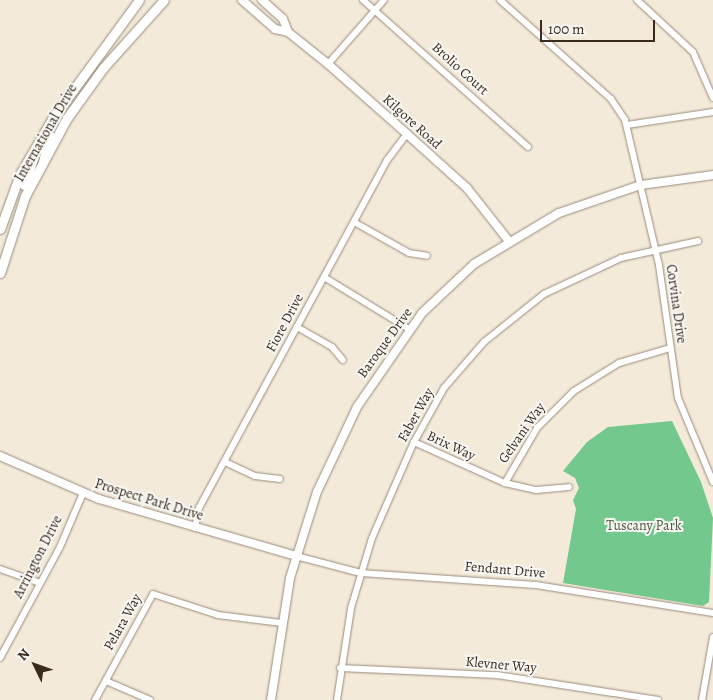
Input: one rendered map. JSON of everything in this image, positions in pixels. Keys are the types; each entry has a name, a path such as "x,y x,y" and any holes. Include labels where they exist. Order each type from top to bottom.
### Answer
{"main road":[{"name":"International Drive","path":"0,229 35,148 66,98 139,0"},
{"name":"International Drive","path":"0,273 16,219 43,162 103,68 164,0"},
{"path":"43,162 44,145 66,98"},
{"path":"16,219 17,203 32,167 35,148"}],"street":[{"name":"Kilgore Road","path":"242,0 274,29 288,32 328,64 467,188 508,240"},
{"name":"Kilgore Road","path":"262,0 283,19 288,32"},
{"name":"Brolio Court","path":"363,0 528,147"},
{"path":"328,64 384,0"},
{"name":"Corvina Drive","path":"500,0 611,99 627,125 655,248 683,418 713,482"},
{"path":"637,0 693,52 713,98"},
{"path":"627,125 713,112"},
{"name":"Fiore Drive","path":"195,528 200,508 224,462 388,159 407,134"},
{"name":"Baroque Drive","path":"271,700 281,623 296,556 338,443 370,384 409,329 450,284 508,240 558,213 641,185 713,175"},
{"path":"354,222 409,253 427,256"},
{"name":"Faber Way","path":"336,700 340,668 360,573 414,442 464,364 520,311 595,267 655,248 698,241"},
{"path":"324,278 409,329"},
{"path":"297,328 332,347 342,360"},
{"name":"Gelvani Way","path":"505,483 537,428 574,391 619,363 670,348"},
{"name":"Brix Way","path":"414,442 505,483 536,490 569,487"},
{"name":"Prospect Park Drive","path":"0,456 83,493 195,528 296,556"},
{"path":"224,462 255,476 280,480"},
{"name":"Arrington Drive","path":"0,658 40,583 83,493"},
{"name":"Fendant Drive","path":"296,556 360,573 536,585 713,613"},
{"path":"0,569 40,583"},
{"name":"Pelara Way","path":"95,700 147,600 156,593 200,611 281,623"},
{"path":"702,700 713,636"},
{"name":"Klevner Way","path":"340,668 497,676 658,700"},
{"path":"106,681 150,700"}],"green space":[{"name":"Tuscany Park","path":"672,421 701,482 713,518 709,602 703,606 563,583 576,509 573,500 579,488 575,478 563,471 587,442 608,427"}]}
